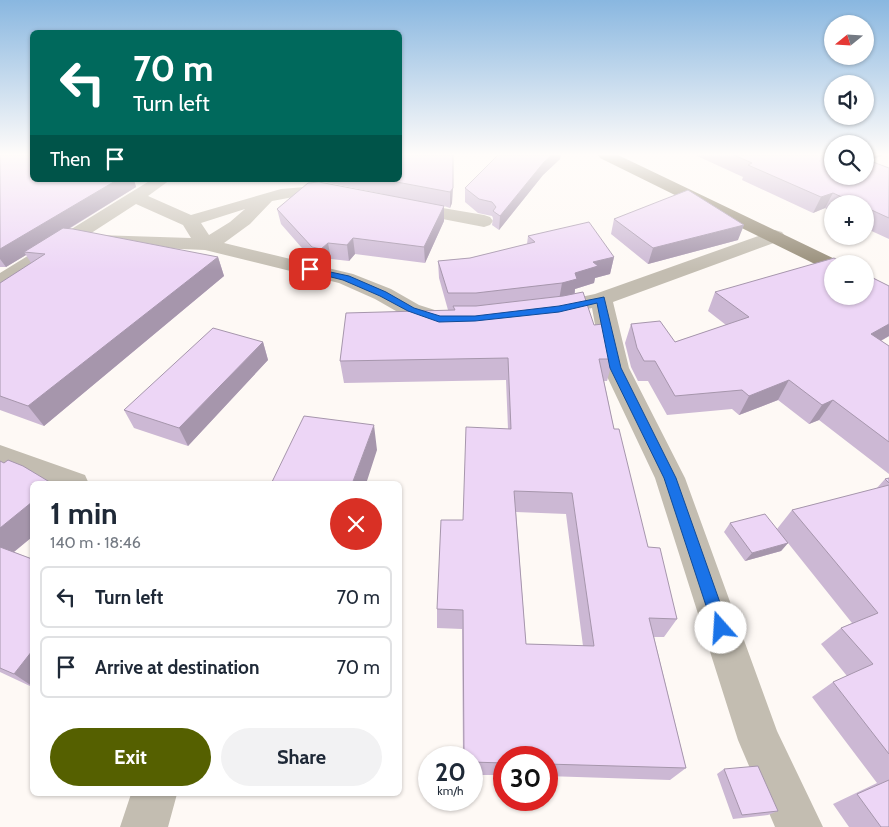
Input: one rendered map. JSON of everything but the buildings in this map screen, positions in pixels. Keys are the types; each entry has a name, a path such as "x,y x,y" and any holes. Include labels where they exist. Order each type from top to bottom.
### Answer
{"main road":[{"path":"685,194 824,261"}],"street":[{"path":"0,282 141,194"},
{"path":"190,221 286,194"},
{"path":"334,194 350,196"},
{"path":"136,197 190,221 205,244"},
{"path":"205,244 233,231 266,199"},
{"path":"388,203 484,221"},
{"path":"533,312 559,309 601,299 775,236"},
{"path":"70,239 205,244 346,278 383,294 411,310 439,319 475,318"},
{"path":"601,299 616,368 670,478 759,740 799,827"},
{"path":"0,456 66,481"},
{"path":"144,827 153,796"}],"route":[{"path":"310,269 346,278 383,294 411,310 439,319 475,318 559,309 601,299 616,368 670,478 721,628"}]}
